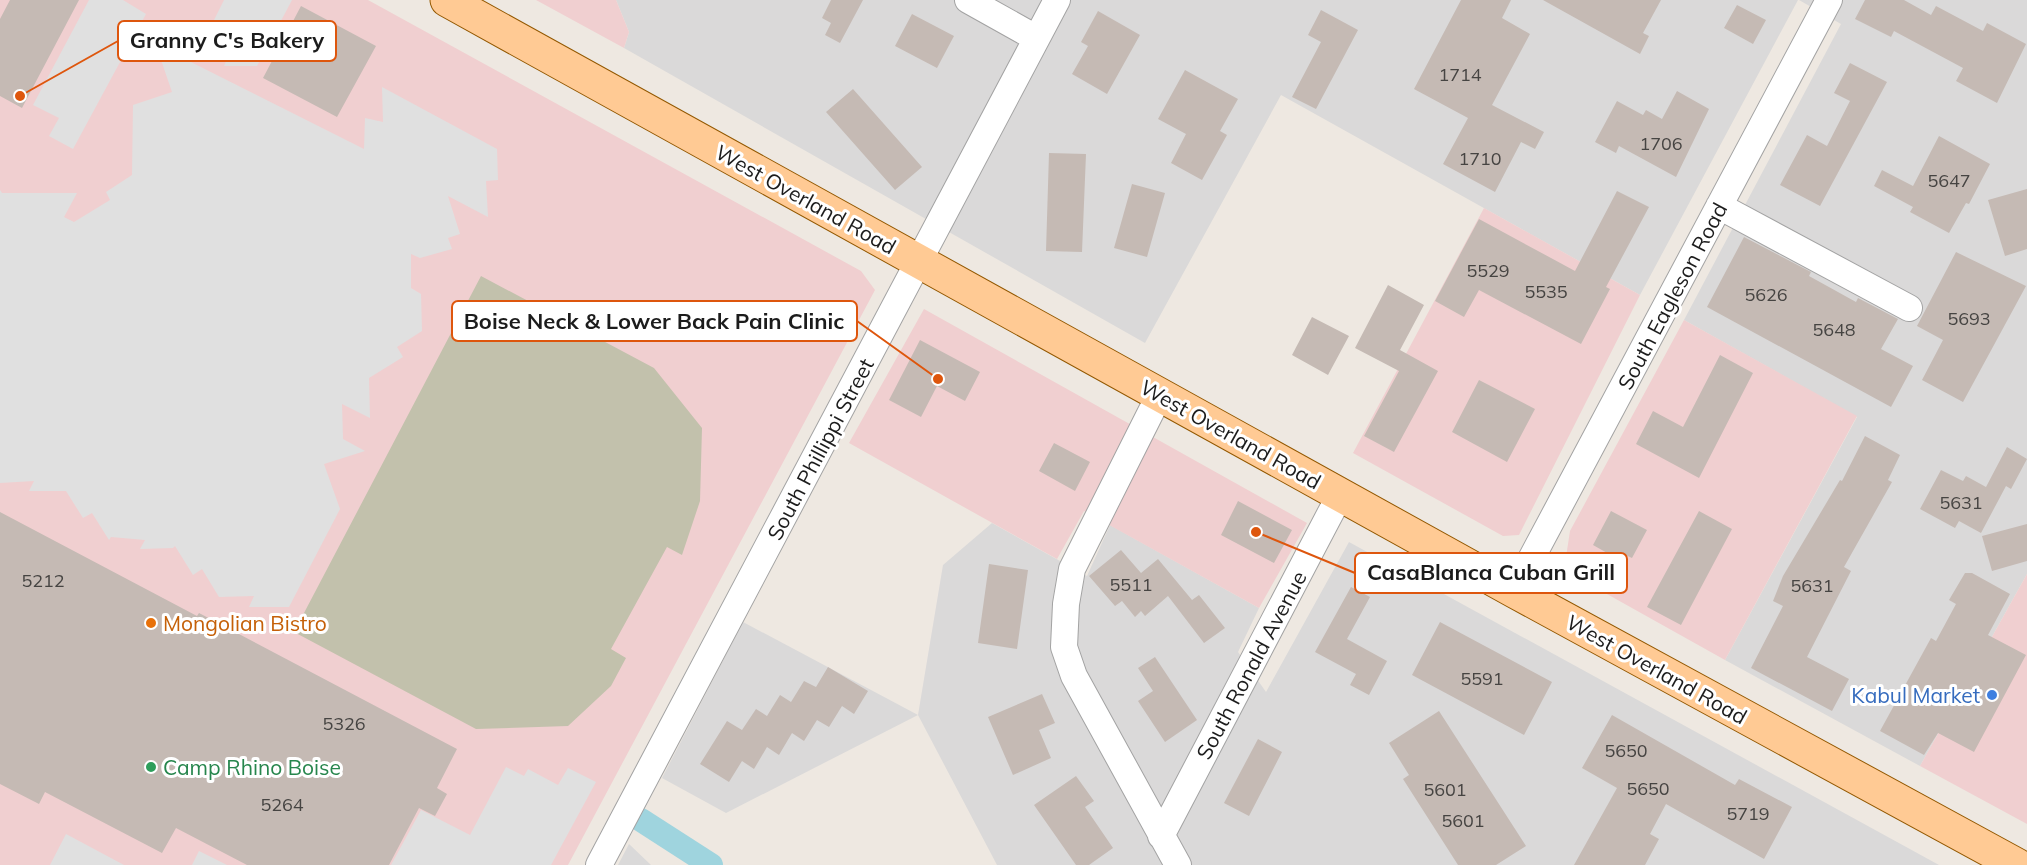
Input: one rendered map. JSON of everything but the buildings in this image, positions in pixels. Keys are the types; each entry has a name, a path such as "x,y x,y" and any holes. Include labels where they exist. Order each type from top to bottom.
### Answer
{"main road":[{"name":"West Overland Road","path":"447,0 1514,591 2017,865"}],"street":[{"path":"968,0 1036,38"},
{"name":"South Phillippi Street","path":"599,865 1057,0"},
{"name":"South Eagleson Road","path":"1514,591 1829,0"},
{"path":"1719,206 1909,308"},
{"path":"1160,394 1072,569 1066,604 1064,647 1074,676 1178,865"},
{"name":"South Ronald Avenue","path":"1161,836 1340,495"}],"shaded area":[{"path":"0,0 368,0 861,271 875,290 568,865 0,865"},
{"path":"89,0 123,0 146,14 73,149 49,136 59,118 33,105"},
{"path":"224,0 292,0 257,66 224,66 227,59 209,30"},
{"path":"536,0 616,0 629,32 624,48"},
{"path":"616,0 1798,0 1640,295 1281,95 1145,343 624,48 629,32"},
{"path":"1799,0 2027,0 2027,574 1920,766 1725,660 1857,417 1684,320 1841,24"},
{"path":"165,49 364,149 365,118 383,122 382,87 497,149 498,180 486,181 488,217 448,196 460,234 448,238 452,249 420,258 411,254 411,288 421,294 422,331 397,347 403,357 369,378 370,418 342,404 343,439 365,451 324,464 340,509 289,607 249,607 254,596 219,597 202,569 193,575 175,546 173,548 140,549 145,540 111,537 109,540 92,513 83,518 66,491 29,491 34,481 0,483 0,190 2,193 77,193 64,217 74,222 110,200 106,192 132,175 133,105 172,92 159,54"},
{"path":"1484,208 1640,295 1519,535 1503,536 1353,453"},
{"path":"481,276 654,368 702,428 700,501 682,555 667,547 611,649 626,658 611,686 568,726 476,729 294,632"},
{"path":"924,309 1307,523 1259,608 1084,511 1057,559 849,443"},
{"path":"1684,320 1857,416 1725,660 1564,570 1570,531"},
{"path":"992,523 1087,576 1110,525 1259,608 1238,652 1266,692 1349,542 1939,865 997,865 918,715 943,565"},
{"path":"2027,574 2027,824 1920,766"},
{"path":"743,622 918,715 726,813 662,778"},
{"path":"506,767 524,776 528,769 558,785 568,768 596,782 551,865 391,865 421,810 470,835"},
{"path":"66,834 124,865 50,865"},
{"path":"629,844 651,865 618,865"},
{"path":"199,851 227,865 192,865"}],"waterway":[{"path":"641,820 711,865"}],"place":[{"name":"Granny C's Bakery","path":"20,96"},
{"name":"Boise Neck & Lower Back Pain Clinic","path":"938,379"},
{"name":"CasaBlanca Cuban Grill","path":"1256,532"},
{"name":"Mongolian Bistro","path":"151,623"},
{"name":"Kabul Market","path":"1992,695"},
{"name":"Camp Rhino Boise","path":"151,767"}]}
